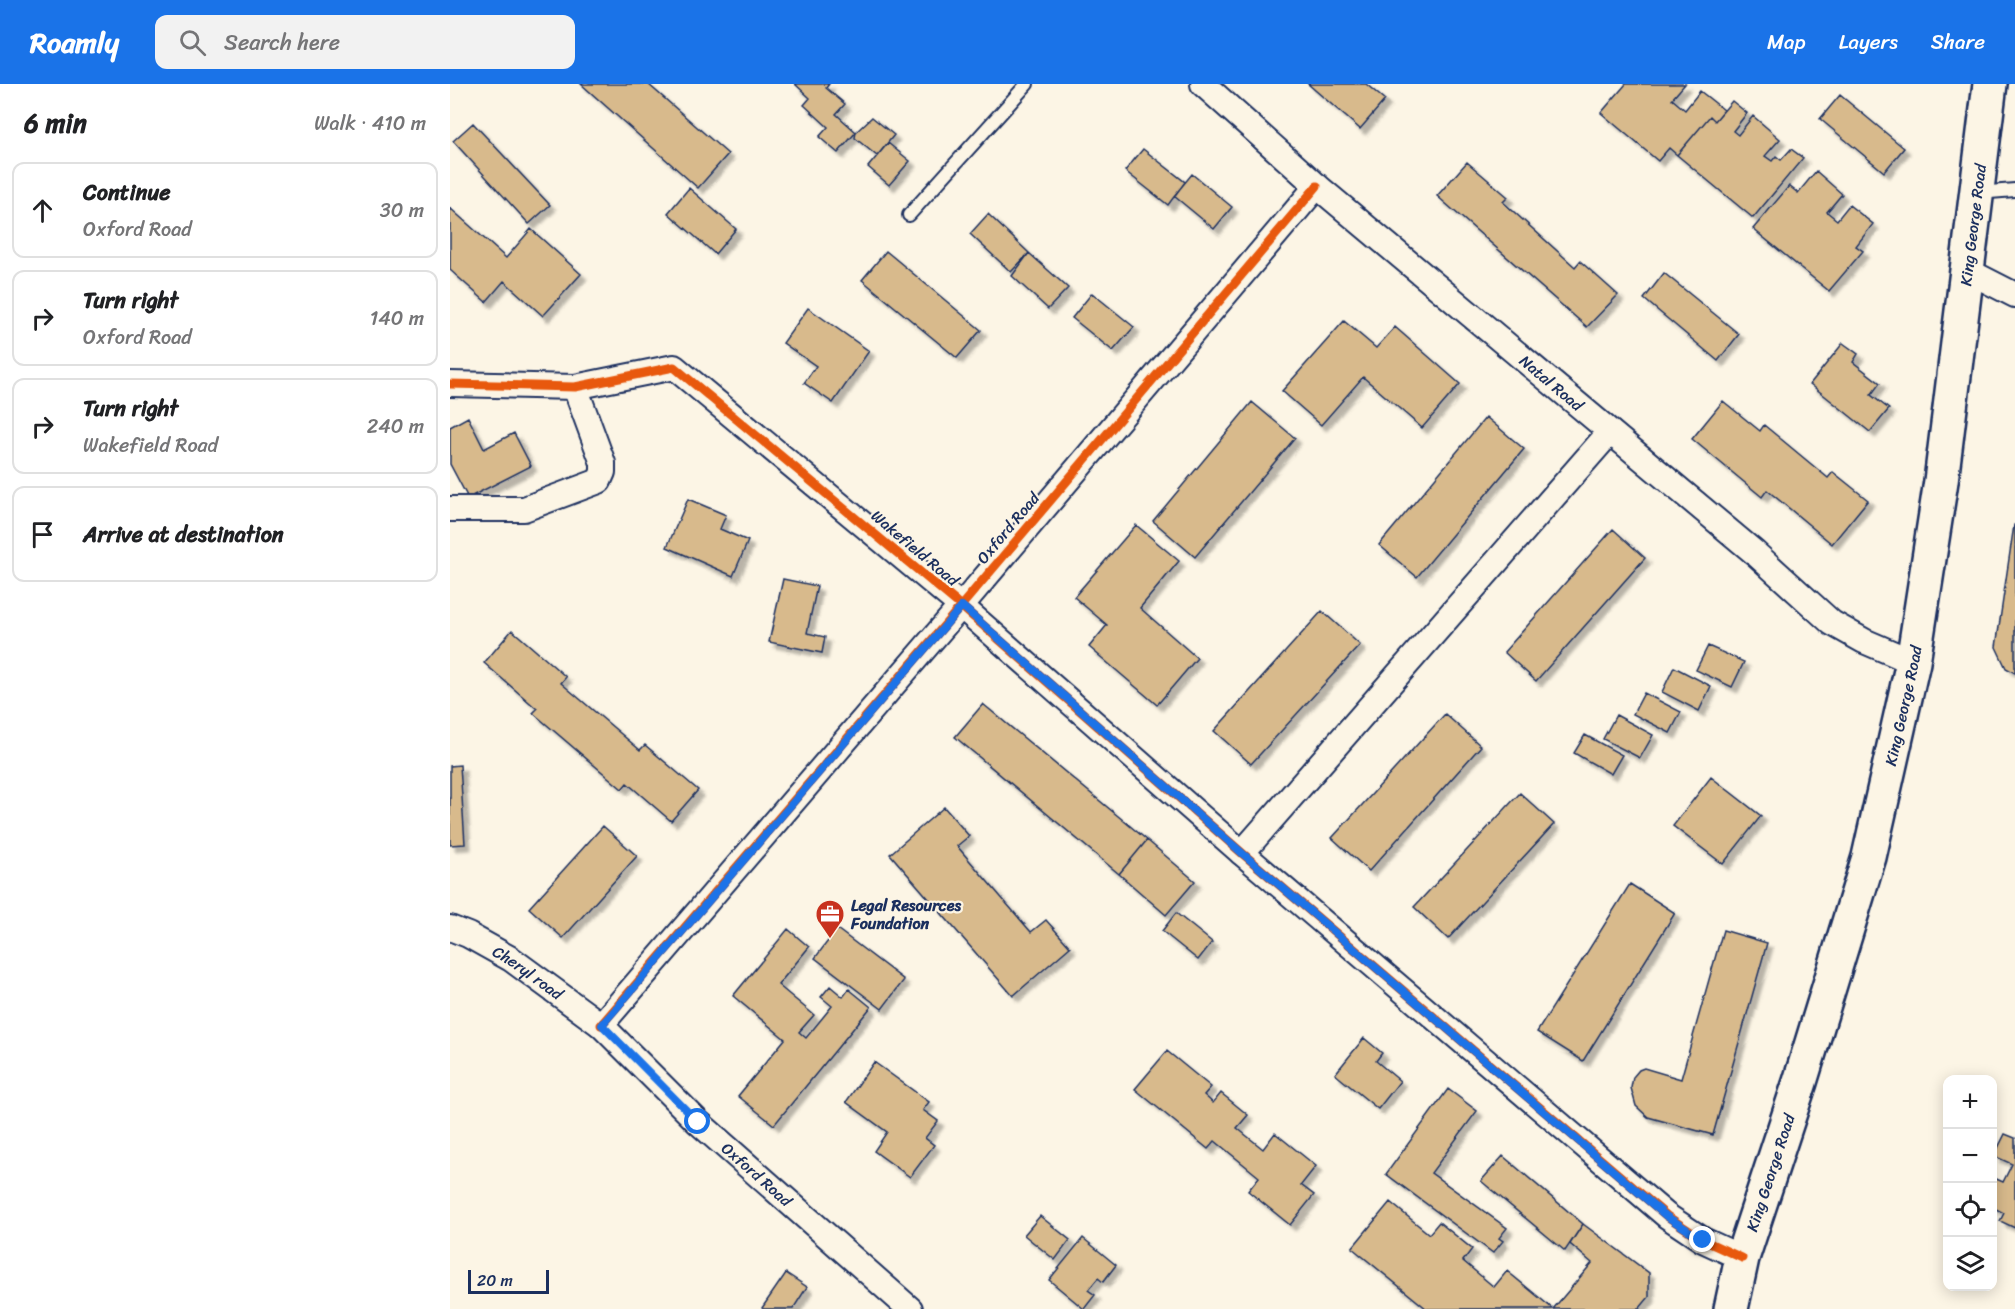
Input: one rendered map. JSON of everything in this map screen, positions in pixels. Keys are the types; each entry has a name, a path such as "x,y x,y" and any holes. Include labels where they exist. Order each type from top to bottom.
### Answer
{"main road":[{"name":"King George Road","path":"1731,1309 1742,1258 1800,1082 1869,857 1913,662 1941,481 1990,84"}],"street":[{"name":"Natal Road","path":"1203,84 1317,186 1755,553 1832,623 1864,641 1913,662"},
{"name":"Oxford Road","path":"910,1309 698,1122 602,1025 962,606 1317,186"},
{"path":"1966,270 2015,296"},
{"name":"Wakefield Road","path":"575,387 674,368 962,606 1242,853 1666,1216 1703,1240 1742,1258"},
{"path":"450,384 575,387 603,462 603,472 599,481 524,509 450,509"},
{"path":"1242,853 1610,432"},
{"name":"Cheryl road","path":"450,928 468,935 511,959 602,1025"}],"lane":[{"path":"909,215 1027,84"},
{"path":"1976,193 2015,190"}],"building":[{"path":"581,84 648,84 728,154 698,188"},
{"path":"795,84 829,84 826,88 845,104 836,114 856,132 838,153 819,137 828,127 804,105 810,98"},
{"path":"1308,84 1366,84 1385,100 1360,129"},
{"path":"1626,84 1685,84 1672,99 1685,110 1700,91 1724,110 1715,121 1710,116 1677,155 1669,148 1658,161 1601,113"},
{"path":"1840,95 1904,148 1884,172 1820,119"},
{"path":"1732,101 1747,113 1733,131 1738,135 1753,116 1780,139 1765,156 1772,161 1776,156 1781,160 1791,149 1803,158 1753,218 1677,155 1710,116 1715,121"},
{"path":"872,117 894,135 877,156 855,138 856,132"},
{"path":"473,123 550,205 529,224 453,141"},
{"path":"888,143 910,161 889,185 868,167"},
{"path":"1143,149 1185,182 1168,205 1125,171"},
{"path":"1467,162 1508,197 1503,202 1575,267 1580,261 1618,295 1587,327 1437,196"},
{"path":"1816,171 1842,194 1827,212 1837,220 1849,205 1873,224 1856,246 1863,251 1829,291 1753,229 1789,186 1798,193"},
{"path":"1192,174 1232,207 1214,229 1174,196"},
{"path":"689,188 736,229 715,254 668,213"},
{"path":"450,208 506,258 531,229 581,274 543,316 504,281 486,302 450,270"},
{"path":"988,214 1029,253 1011,272 970,234"},
{"path":"886,251 981,330 957,358 862,280"},
{"path":"1029,253 1068,288 1048,309 1012,276"},
{"path":"1664,273 1739,334 1718,361 1644,299"},
{"path":"1092,293 1134,327 1113,351 1072,318"},
{"path":"808,308 869,351 833,403 804,383 816,366 783,343"},
{"path":"1344,321 1376,348 1395,327 1460,384 1422,428 1363,377 1321,425 1282,391"},
{"path":"1843,343 1858,354 1853,362 1880,383 1871,395 1889,409 1870,432 1810,384"},
{"path":"1723,401 1760,431 1764,425 1828,478 1833,472 1868,500 1832,544 1767,490 1762,497 1692,439"},
{"path":"1252,402 1295,438 1195,557 1153,521"},
{"path":"468,417 484,449 514,433 531,466 468,498 450,464 450,427"},
{"path":"1486,417 1524,449 1417,577 1379,545"},
{"path":"688,499 726,515 720,529 748,541 733,576 667,547"},
{"path":"1136,525 1179,561 1140,608 1197,658 1157,705 1089,647 1107,625 1074,597"},
{"path":"2014,525 2015,673 2006,668 1996,647"},
{"path":"1613,529 1645,558 1536,681 1504,652"},
{"path":"783,579 817,586 807,633 825,637 822,653 769,642"},
{"path":"1322,611 1360,645 1251,764 1214,731"},
{"path":"512,630 566,677 561,683 640,750 645,745 698,790 671,821 627,783 622,789 533,713 537,709 484,663"},
{"path":"1708,646 1744,662 1732,687 1696,670"},
{"path":"1674,667 1711,686 1699,711 1662,692"},
{"path":"1644,693 1681,712 1670,733 1633,714"},
{"path":"983,704 1147,840 1119,874 955,737"},
{"path":"1445,714 1481,746 1369,871 1332,838"},
{"path":"1616,715 1653,735 1640,758 1603,739"},
{"path":"1585,735 1622,755 1611,774 1574,753"},
{"path":"460,765 465,844 450,845 450,766"},
{"path":"1711,777 1761,816 1723,864 1673,826"},
{"path":"1520,793 1554,824 1448,939 1414,907"},
{"path":"944,807 969,836 957,846 1031,932 1046,920 1070,947 1013,996 890,854"},
{"path":"603,826 637,856 563,938 529,908"},
{"path":"1147,840 1195,881 1166,915 1119,874"},
{"path":"1630,884 1675,913 1583,1061 1537,1032"},
{"path":"1176,913 1212,942 1198,960 1162,931"},
{"path":"788,929 809,947 778,985 814,1015 799,1032 806,1038 832,1006 821,997 830,986 843,997 849,989 871,1007 774,1125 738,1096 785,1039 733,996"},
{"path":"837,929 904,980 882,1009 815,958"},
{"path":"1723,930 1767,943 1713,1135 1648,1117 1636,1106 1631,1088 1633,1077 1644,1068 1681,1079"},
{"path":"1364,1038 1382,1053 1376,1061 1400,1081 1378,1109 1335,1074"},
{"path":"1167,1051 1211,1087 1204,1095 1213,1103 1221,1093 1248,1115 1237,1128 1263,1149 1275,1133 1316,1166 1301,1185 1314,1195 1290,1225 1248,1191 1259,1177 1215,1141 1208,1149 1135,1089"},
{"path":"874,1062 929,1102 923,1110 938,1121 925,1138 934,1145 910,1177 874,1151 887,1132 846,1102"},
{"path":"1448,1089 1477,1111 1431,1173 1507,1228 1499,1238 1503,1241 1493,1253 1386,1174"},
{"path":"2005,1134 2015,1138 2015,1228 2000,1221 2004,1213 1997,1210 1997,1179 2003,1182 2012,1164 1997,1157 1997,1150"},
{"path":"1503,1156 1583,1224 1565,1251 1481,1181"},
{"path":"1390,1202 1429,1234 1439,1222 1472,1249 1463,1261 1494,1287 1507,1271 1553,1309 1427,1309 1352,1248"},
{"path":"1040,1216 1070,1240 1055,1260 1024,1235"},
{"path":"1583,1224 1649,1273 1649,1297 1639,1309 1553,1309 1592,1263 1570,1244"},
{"path":"1083,1238 1116,1265 1103,1282 1098,1278 1088,1290 1095,1295 1084,1309 1049,1280"},
{"path":"786,1273 807,1287 793,1309 763,1309 762,1308"}],"cycle path":[{"path":"601,1025 961,606 1317,186"},
{"path":"450,384 575,387 674,367 961,606 1242,853 1667,1216 1703,1240 1742,1258"}],"place":[{"name":"Legal Resources Foundation","path":"830,940"}],"route":[{"path":"698,1122 602,1025 962,606 1242,853 1666,1216 1703,1240"}]}
